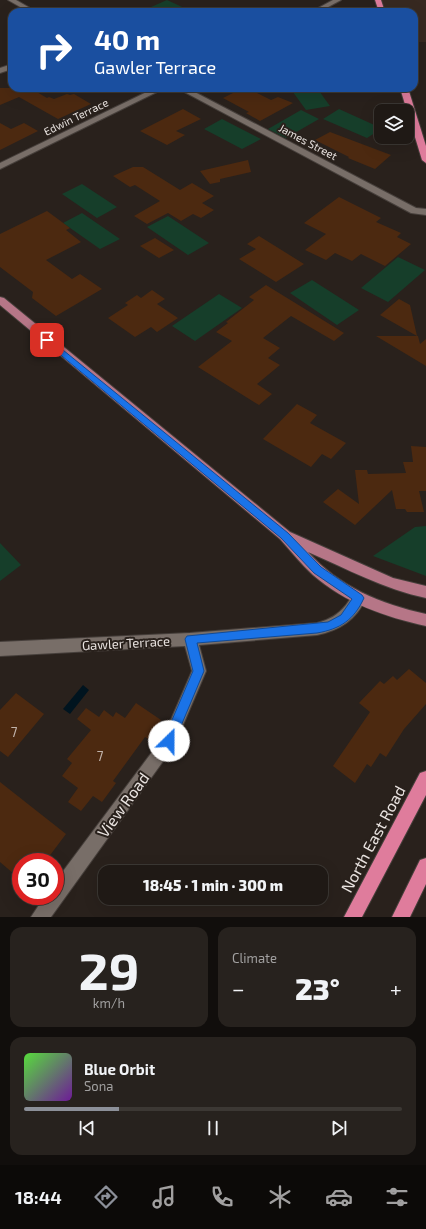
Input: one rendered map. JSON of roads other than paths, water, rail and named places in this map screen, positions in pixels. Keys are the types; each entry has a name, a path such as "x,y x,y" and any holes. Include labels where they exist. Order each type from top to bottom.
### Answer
{"highway":[{"path":"405,92 426,160"},
{"name":"North East Road","path":"353,917 426,779"},
{"path":"401,917 426,866"}],"main road":[{"path":"0,300 284,535 318,570 359,598 388,610 426,620"},
{"path":"284,535 390,583 426,592"},
{"path":"408,616 426,628"}],"street":[{"path":"11,0 26,8"},
{"path":"322,8 338,0"},
{"name":"Edwin Terrace","path":"0,166 153,92"},
{"name":"James Street","path":"189,92 414,210 426,212"},
{"name":"Gawler Terrace","path":"0,649 190,639 317,629 330,626 344,618 359,598"},
{"name":"View Road","path":"40,917 169,741 199,671 190,639"}],"water":[{"path":"83,685 89,690 70,714 63,709"}]}
